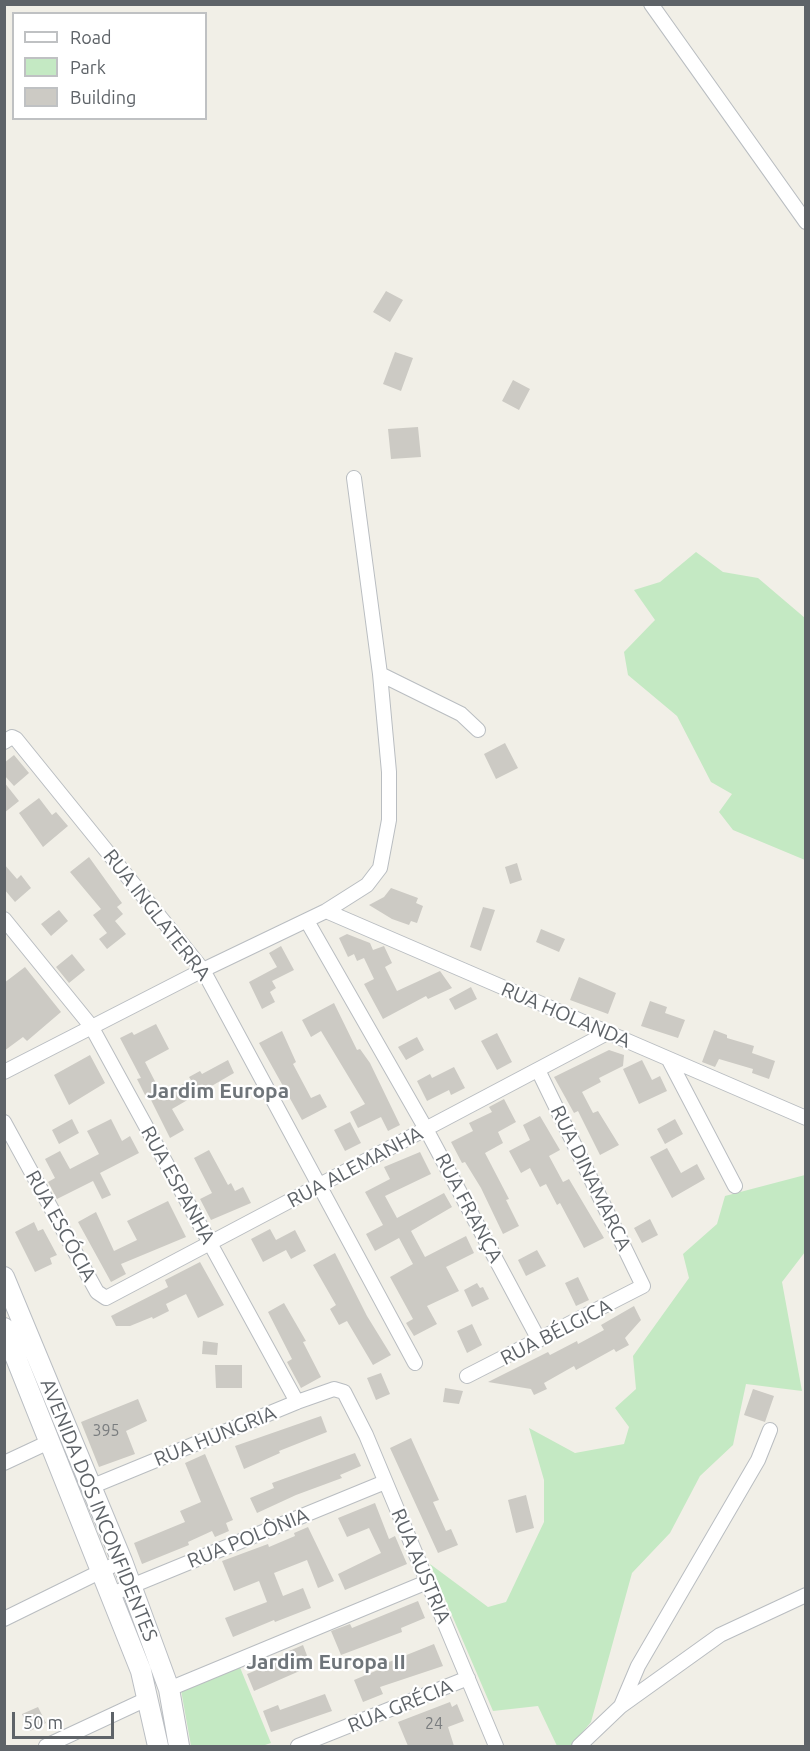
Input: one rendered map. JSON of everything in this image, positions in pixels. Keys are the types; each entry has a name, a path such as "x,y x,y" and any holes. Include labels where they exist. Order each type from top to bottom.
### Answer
{"street":[{"path":"651,4 806,222"},
{"path":"4,1072 203,970 326,911 367,885 380,868 389,810 389,772 380,674 354,478"},
{"path":"380,674 461,714 478,730"},
{"name":"RUA INGLATERRA","path":"8,740 203,970 415,1363"},
{"name":"RUA HOLANDA","path":"326,911 806,1119"},
{"name":"RUA ESPANHA","path":"4,919 91,1026 297,1402"},
{"name":"RUA FRANÇA","path":"307,921 426,1129 539,1340"},
{"name":"RUA ALEMANHA","path":"102,1296 111,1297 607,1033"},
{"path":"669,1060 735,1186"},
{"name":"RUA DINAMARCA","path":"538,1070 644,1286"},
{"name":"RUA ESCÓCIA","path":"4,1122 97,1292 102,1296"},
{"name":"AVENIDA DOS INCONFIDENTES","path":"4,1277 93,1486 122,1561 169,1689 179,1746"},
{"name":"RUA BÉLGICA","path":"467,1377 644,1286"},
{"name":"AVENIDA DOS INCONFIDENTES","path":"4,1328 112,1594 149,1698 158,1746"},
{"name":"RUA HUNGRIA","path":"93,1486 297,1402 339,1389"},
{"name":"RUA AUSTRIA","path":"339,1389 344,1392 353,1408 496,1746"},
{"path":"621,1706 638,1666 758,1460 770,1430"},
{"path":"4,1463 49,1442"},
{"name":"RUA POLÔNIA","path":"112,1594 385,1482"},
{"path":"4,1619 122,1561"},
{"path":"169,1689 427,1582"},
{"path":"579,1746 621,1706 720,1635 806,1595"},
{"name":"RUA GRÉCIA","path":"298,1746 468,1678"},
{"path":"46,1746 149,1698"}],"green space":[{"path":"696,552 723,572 758,578 805,618 805,860 733,830 719,812 732,794 711,782 677,716 628,675 624,652 655,620 634,590 660,582"},
{"path":"805,1175 805,1252 782,1282 802,1391 746,1384 733,1445 700,1476 670,1533 632,1573 591,1722 571,1746 557,1746 538,1706 493,1711 430,1564 488,1607 506,1602 544,1522 544,1480 529,1428 575,1453 624,1444 629,1427 615,1408 636,1389 633,1356 689,1278 683,1254 717,1224 725,1196"},
{"path":"239,1665 271,1743 262,1746 191,1746 181,1690"}],"building":[{"path":"386,291 403,300 390,322 373,312"},
{"path":"395,352 413,358 401,391 383,384"},
{"path":"513,380 530,389 519,410 502,401"},
{"path":"418,427 421,457 391,459 388,429"},
{"path":"505,743 518,768 496,779 484,754"},
{"path":"14,755 29,773 14,786 4,775 4,763"},
{"path":"4,782 19,801 4,813"},
{"path":"39,798 52,815 56,812 68,826 43,847 19,813"},
{"path":"89,857 122,903 117,907 123,914 115,921 126,934 107,949 99,939 107,933 93,915 101,909 70,872"},
{"path":"517,863 522,880 510,884 505,867"},
{"path":"4,864 17,879 21,875 31,888 15,902 4,889"},
{"path":"391,888 418,898 416,903 423,906 417,923 411,921 409,925 392,919 369,905 384,897"},
{"path":"483,907 495,910 481,951 470,947"},
{"path":"59,910 68,921 51,936 41,924"},
{"path":"541,929 565,939 559,952 536,942"},
{"path":"347,934 370,943 373,950 384,946 392,963 385,967 397,991 440,971 452,988 428,999 426,996 383,1019 364,984 374,979 364,958 357,961 354,954 348,957 339,938"},
{"path":"281,946 294,970 272,981 276,988 270,992 275,1002 262,1009 249,982 277,967 269,953"},
{"path":"72,954 85,970 69,983 56,967"},
{"path":"25,967 61,1012 27,1041 23,1037 4,1051 4,983"},
{"path":"579,977 616,993 608,1014 570,1000"},
{"path":"471,987 477,999 455,1010 449,999"},
{"path":"650,1001 667,1007 665,1013 685,1020 678,1038 641,1026"},
{"path":"334,1003 357,1050 360,1049 370,1063 400,1125 388,1131 381,1117 358,1128 350,1112 365,1104 321,1031 311,1037 302,1020"},
{"path":"156,1024 169,1049 145,1062 160,1091 166,1088 168,1092 191,1080 189,1077 200,1071 202,1074 228,1060 234,1073 172,1109 184,1130 170,1138 148,1094 145,1095 137,1079 141,1078 120,1038 132,1032 134,1035"},
{"path":"714,1030 727,1035 727,1038 754,1046 752,1053 775,1061 769,1079 752,1073 753,1069 719,1059 715,1067 702,1062"},
{"path":"282,1031 296,1062 293,1064 311,1098 320,1094 327,1107 302,1120 259,1043"},
{"path":"497,1033 512,1062 497,1070 481,1041"},
{"path":"417,1037 424,1050 406,1060 398,1047"},
{"path":"609,1050 624,1055 623,1066 599,1078 601,1082 582,1092 593,1113 598,1111 619,1145 600,1155 578,1111 574,1113 554,1077"},
{"path":"90,1055 105,1083 69,1105 54,1075"},
{"path":"642,1060 652,1080 660,1076 667,1091 639,1104 623,1069"},
{"path":"454,1067 465,1088 451,1095 449,1090 427,1101 417,1081 430,1074 432,1078"},
{"path":"504,1099 516,1122 498,1132 503,1143 485,1153 509,1199 506,1200 519,1226 503,1234 481,1188 465,1162 462,1163 451,1142 473,1131 469,1123 492,1112 489,1107"},
{"path":"540,1116 560,1150 549,1156 563,1182 569,1179 604,1238 584,1248 560,1203 557,1205 546,1184 540,1187 530,1168 521,1173 509,1151 530,1140 523,1125"},
{"path":"72,1119 79,1133 59,1144 52,1130"},
{"path":"111,1119 122,1141 130,1136 139,1153 100,1173 111,1195 102,1199 93,1181 57,1199 48,1182 55,1178 45,1159 60,1151 70,1169 99,1154 87,1131"},
{"path":"675,1119 683,1134 665,1144 657,1129"},
{"path":"350,1122 361,1143 345,1151 334,1130"},
{"path":"667,1148 681,1173 697,1164 705,1179 672,1198 650,1157"},
{"path":"209,1150 228,1185 231,1183 235,1191 243,1187 251,1203 211,1220 200,1199 212,1193 194,1158"},
{"path":"420,1152 431,1174 385,1196 397,1218 444,1193 452,1207 411,1231 425,1257 466,1236 474,1253 446,1267 459,1291 427,1306 437,1324 414,1336 406,1323 413,1319 390,1277 413,1264 399,1238 375,1251 366,1234 383,1225 365,1192 390,1179 384,1167"},
{"path":"168,1201 186,1237 121,1264 126,1274 111,1282 78,1222 96,1212 114,1251 137,1240 127,1221"},
{"path":"650,1219 658,1235 642,1243 634,1228"},
{"path":"34,1222 38,1231 43,1229 57,1255 50,1258 52,1264 35,1272 15,1232"},
{"path":"270,1229 276,1240 295,1230 306,1251 291,1259 286,1250 263,1262 251,1239"},
{"path":"537,1250 546,1266 526,1276 518,1260"},
{"path":"335,1253 367,1316 391,1355 373,1365 347,1321 339,1325 330,1309 336,1305 313,1265"},
{"path":"200,1262 224,1305 198,1318 186,1294 166,1304 169,1311 153,1319 152,1317 130,1326 116,1326 111,1316 168,1287 165,1280"},
{"path":"578,1277 589,1300 576,1306 565,1283"},
{"path":"477,1283 480,1288 483,1287 489,1299 472,1307 464,1290"},
{"path":"284,1303 306,1341 303,1342 321,1377 301,1388 287,1362 292,1359 268,1312"},
{"path":"634,1306 641,1320 625,1338 629,1345 616,1352 614,1349 576,1370 574,1366 544,1383 547,1389 534,1395 531,1389 488,1382 548,1352 550,1355 577,1341 578,1344 604,1330 601,1325"},
{"path":"472,1324 482,1345 467,1353 457,1331"},
{"path":"203,1341 218,1343 217,1355 202,1354"},
{"path":"215,1365 242,1365 242,1388 216,1388"},
{"path":"381,1373 390,1394 376,1400 367,1378"},
{"path":"445,1388 463,1391 459,1404 443,1402"},
{"path":"753,1389 774,1396 765,1422 744,1415"},
{"path":"138,1399 147,1421 126,1431 135,1454 99,1467 81,1422"},
{"path":"321,1416 327,1432 279,1451 280,1453 244,1469 235,1446"},
{"path":"411,1438 439,1500 433,1502 446,1531 451,1529 458,1545 438,1553 390,1448"},
{"path":"355,1453 361,1466 340,1475 342,1478 257,1513 250,1498 274,1488 272,1483"},
{"path":"205,1454 233,1520 226,1523 229,1531 215,1537 212,1531 188,1542 189,1545 142,1564 134,1543 185,1522 180,1511 201,1502 185,1463"},
{"path":"526,1495 534,1528 516,1533 508,1500"},
{"path":"375,1503 389,1539 395,1536 407,1564 345,1590 338,1574 381,1553 369,1528 347,1537 338,1518"},
{"path":"308,1527 334,1581 318,1588 307,1560 274,1573 283,1596 303,1588 311,1608 233,1637 225,1618 267,1602 259,1581 234,1591 222,1561 268,1544 269,1547 295,1536 294,1533"},
{"path":"418,1601 425,1618 401,1628 402,1632 341,1655 331,1631 350,1624 352,1628"},
{"path":"434,1644 443,1666 380,1687 383,1694 363,1702 354,1680 385,1667 384,1664"},
{"path":"303,1645 311,1666 254,1691 247,1674 291,1656 289,1651"},
{"path":"325,1694 332,1711 271,1732 263,1711 278,1705 280,1710"},
{"path":"450,1702 452,1707 457,1704 464,1721 448,1727 454,1746 408,1746 398,1722"},
{"path":"38,1707 46,1723 30,1731 22,1714"}],"district":[{"name":"Jardim Europa","path":"218,1091"},
{"name":"Jardim Europa II","path":"326,1662"}]}
